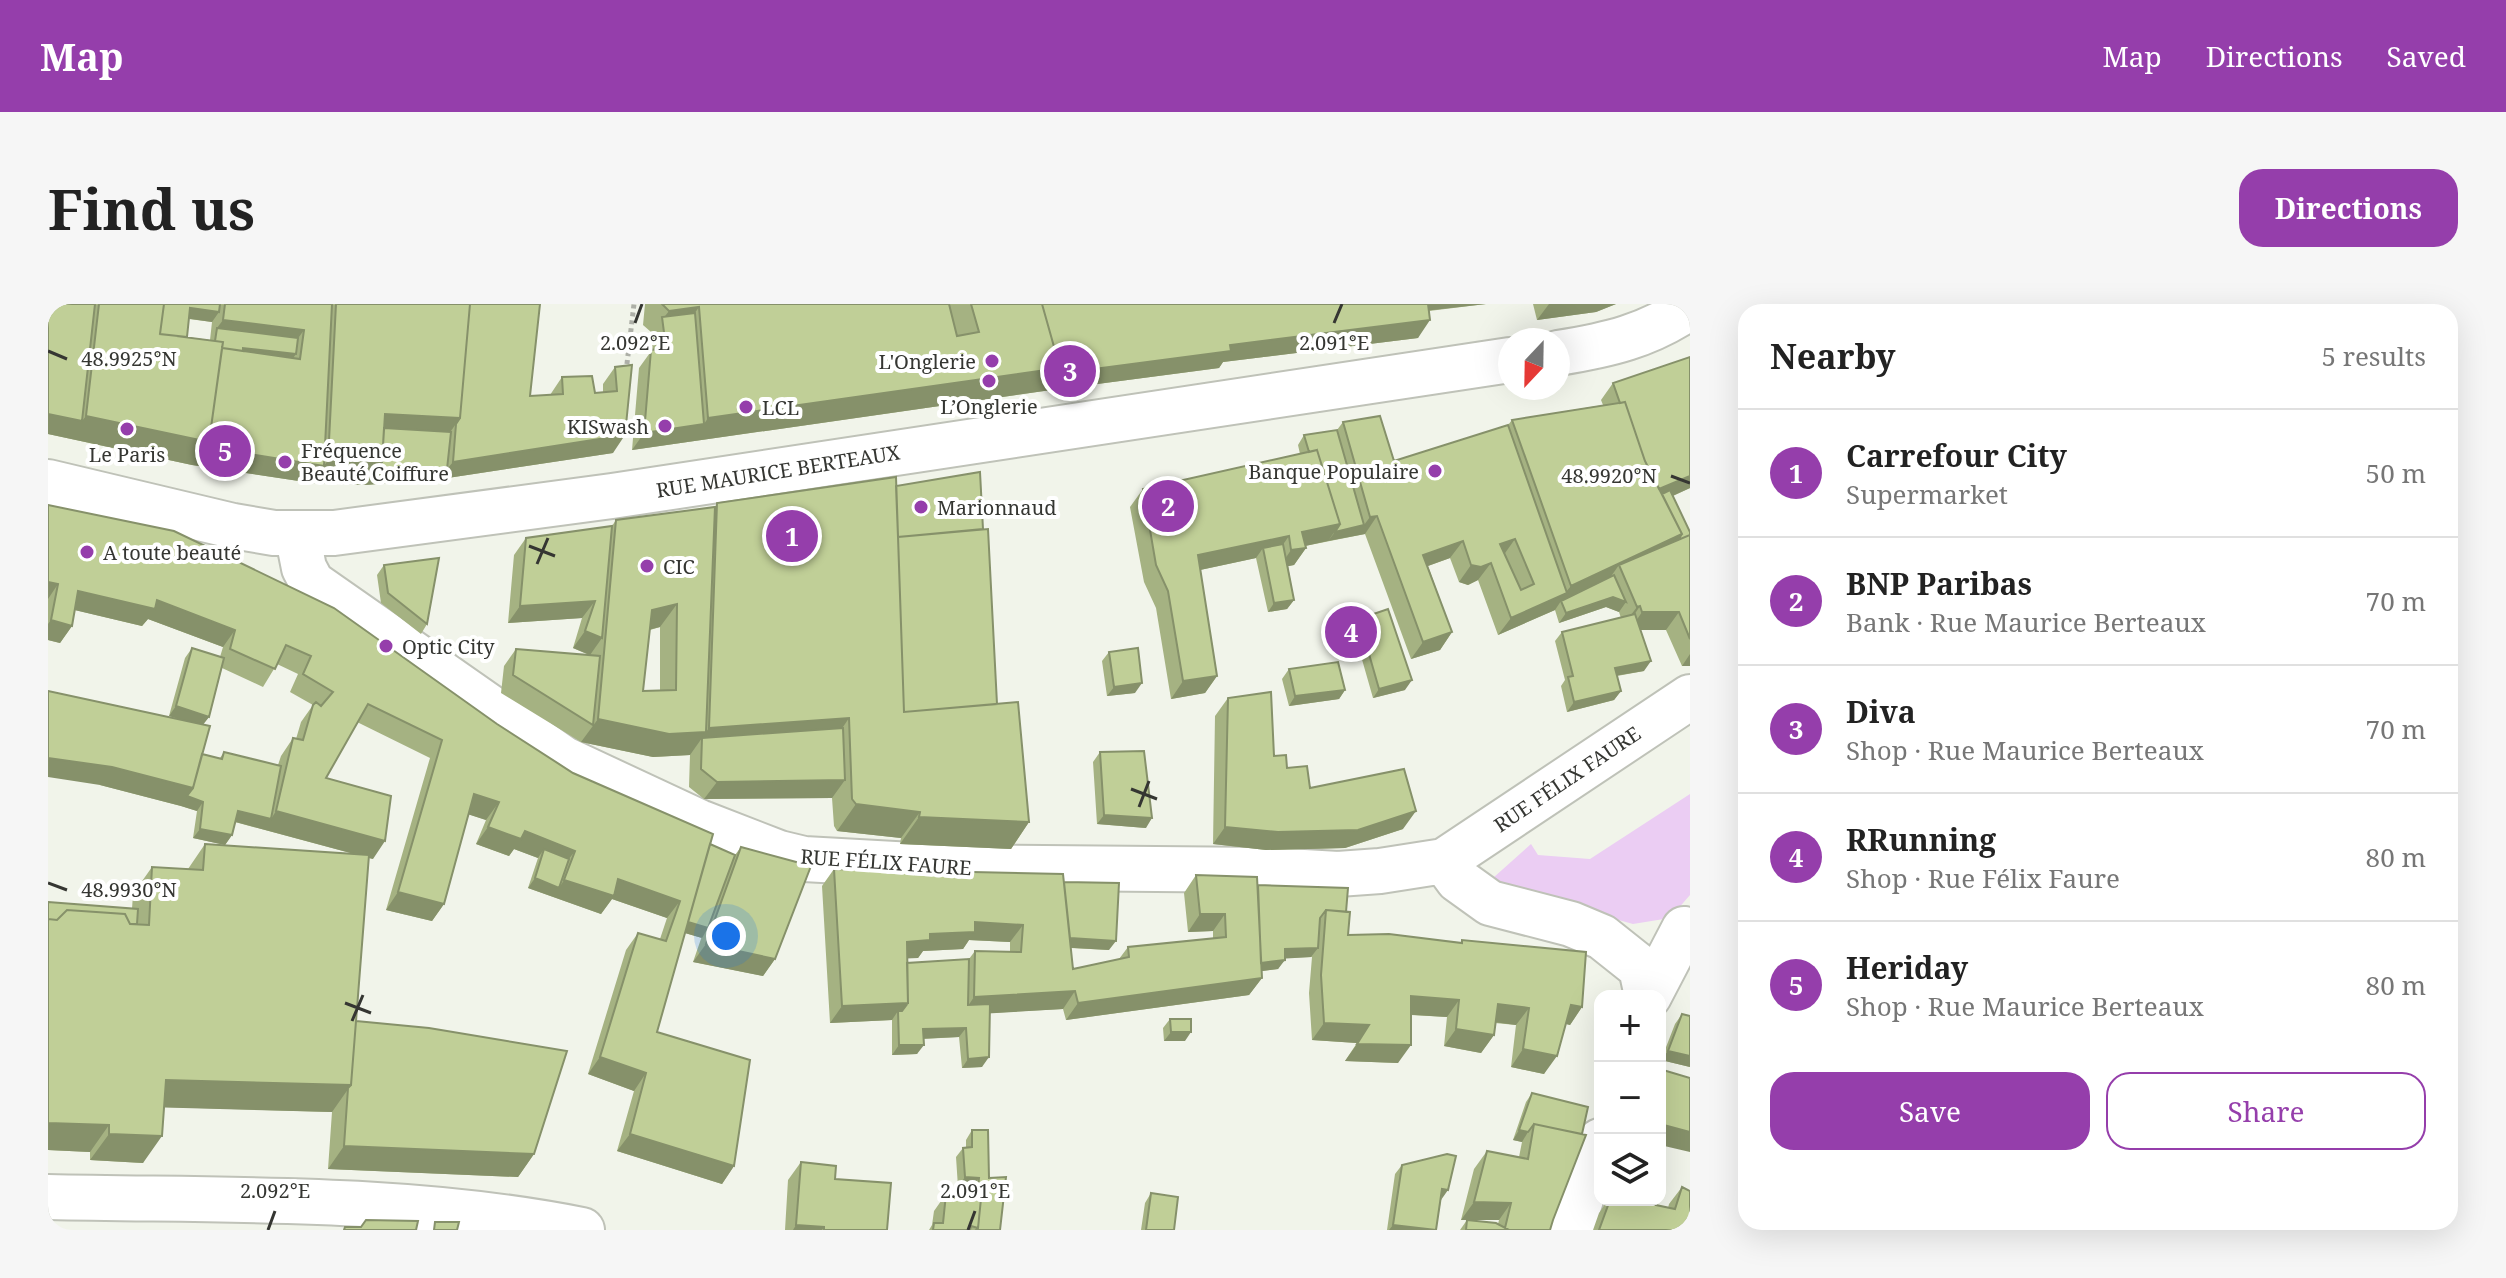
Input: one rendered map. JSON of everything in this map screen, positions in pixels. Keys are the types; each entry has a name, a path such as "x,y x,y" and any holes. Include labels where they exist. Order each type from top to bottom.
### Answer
{"main road":[{"path":"1570,351 1618,343 1660,328 1690,307"},
{"name":"RUE MAURICE BERTEAUX","path":"48,482 184,517 274,533 334,533 612,496 1498,362"},
{"name":"RUE FÉLIX FAURE","path":"297,533 304,568 312,583 564,759 699,822 779,853 804,859 949,867 1268,870 1338,874 1411,868 1444,861 1690,697"},
{"path":"1444,861 1458,880 1490,903 1571,924 1602,937 1641,968 1646,990"},
{"path":"1651,990 1684,929"},
{"path":"1571,1230 1594,1159"},
{"path":"48,1197 349,1203 511,1216 582,1230"}],"path":[{"path":"626,378 634,304"}],"shaded area":[{"path":"1690,794 1690,895 1670,918 1633,924 1518,892 1493,878 1531,844 1538,855 1590,859"}],"building":[{"path":"53,304 95,304 82,421 48,414 48,314"},
{"path":"99,304 164,304 160,334 223,342 209,442 86,416"},
{"path":"164,304 220,304 219,312 190,308 187,337 160,334"},
{"path":"225,304 332,304 324,466 205,447 209,442 222,348 300,359 304,330 223,320"},
{"path":"336,304 470,304 460,418 385,414 382,462 328,460"},
{"path":"470,304 540,304 530,396 563,394 562,377 592,376 595,393 617,391 615,367 632,365 625,435 453,462"},
{"path":"662,304 949,304 957,336 979,332 971,304 1042,304 1060,368 708,418 699,307 669,311"},
{"path":"1042,304 1428,304 1430,320 1230,345 1231,351 1056,374 1060,368"},
{"path":"695,313 704,424 644,433 651,350 666,348 662,317"},
{"path":"217,328 298,338 296,354 222,348 223,342 215,341"},
{"path":"1690,357 1690,476 1659,489 1645,461 1625,402 1620,403 1613,383"},
{"path":"1625,402 1645,461 1682,534 1571,586 1512,420"},
{"path":"1380,416 1394,461 1508,425 1567,593 1511,618 1491,563 1481,567 1471,565 1463,541 1423,555 1452,632 1423,642 1377,516 1370,517 1343,422","holes":["1515,539 1534,584 1521,590 1500,544"]},
{"path":"384,428 451,432 447,469 372,475 382,462"},
{"path":"1337,430 1364,525 1335,532 1340,524 1317,450 1309,452 1304,435"},
{"path":"1317,450 1340,524 1302,532 1306,548 1291,550 1289,536 1198,555 1217,676 1183,681 1168,591 1156,565 1143,489"},
{"path":"980,472 983,529 898,537 896,486"},
{"path":"896,477 904,712 1018,702 1029,822 919,817 920,812 856,804 852,799 849,718 709,728 717,503"},
{"path":"1670,490 1690,532 1690,535 1678,540 1682,534 1662,494"},
{"path":"48,505 174,531 334,608 497,724 573,773 713,834 657,1032 750,1060 734,1166 630,1134 646,1073 600,1057 638,933 666,941 680,901 618,879 614,896 564,880 575,851 525,831 521,839 488,827 499,802 474,794 444,904 398,892 442,740 368,704 326,778 391,796 385,841 276,811 293,738 303,740 313,705 316,702 321,706 333,692 303,674 311,656 286,645 275,669 230,649 235,630 157,600 155,609 78,591 72,626 51,620 58,584 48,582"},
{"path":"715,507 706,732 669,734 598,719 616,520","holes":["677,604 676,690 643,691 652,610"]},
{"path":"612,526 602,638 585,631 595,601 520,606 526,538"},
{"path":"988,529 997,704 904,712 898,537"},
{"path":"1690,535 1690,639 1679,612 1642,612 1640,606 1637,607 1619,565"},
{"path":"1283,544 1294,600 1274,603 1263,548"},
{"path":"439,558 427,624 388,593 384,565"},
{"path":"1614,575 1626,602 1613,597 1566,613 1561,601"},
{"path":"1388,609 1412,680 1379,689 1359,619"},
{"path":"1635,614 1651,661 1615,668 1621,691 1574,702 1568,677 1573,676 1562,632"},
{"path":"192,648 224,658 209,717 176,706"},
{"path":"1138,648 1142,683 1114,687 1109,652"},
{"path":"516,649 600,656 593,725 513,675"},
{"path":"1338,662 1345,690 1295,696 1289,669"},
{"path":"48,691 210,726 193,788 112,767 48,758"},
{"path":"1271,692 1274,756 1286,755 1287,768 1307,766 1310,788 1404,769 1416,811 1358,830 1278,832 1225,827 1228,698"},
{"path":"843,728 845,780 717,782 701,769 702,738"},
{"path":"1144,751 1152,818 1104,815 1100,752"},
{"path":"224,752 281,766 271,819 238,811 232,835 200,829 203,802 187,796 193,788 202,754 222,759"},
{"path":"205,844 369,855 351,1085 166,1080 162,1136 109,1134 109,1125 48,1123 48,919 57,920 67,910 125,914 130,924 149,925 152,867 203,870"},
{"path":"710,844 735,855 708,928 688,922"},
{"path":"741,847 811,866 775,959 706,944"},
{"path":"544,849 569,859 559,888 535,878"},
{"path":"834,869 1063,874 1073,969 1129,957 1128,947 1226,937 1225,914 1200,914 1196,875 1257,877 1262,978 1078,1003 1075,991 974,997 975,951 1021,952 1023,925 975,922 975,932 930,934 930,940 907,942 908,1003 842,1006"},
{"path":"1064,882 1119,883 1116,941 1070,938"},
{"path":"1258,885 1348,888 1346,912 1326,910 1320,918 1318,948 1285,949 1285,960 1261,963"},
{"path":"48,902 138,909 137,924 130,924 125,914 67,910 57,920 48,919"},
{"path":"1326,910 1350,912 1348,935 1389,934 1586,952 1582,1007 1571,1005 1557,1056 1523,1049 1529,1008 1498,1004 1494,1035 1456,1029 1459,1000 1411,996 1411,1045 1357,1044 1369,1025 1324,1023 1321,975"},
{"path":"969,959 968,1005 990,1004 989,1057 968,1059 966,1028 923,1029 924,1045 899,1045 898,1011 902,1011 908,1003 907,963"},
{"path":"1682,1014 1690,1016 1690,1056 1668,1051"},
{"path":"1170,1019 1191,1019 1191,1032 1171,1032"},
{"path":"356,1021 429,1028 567,1051 534,1154 344,1146"},
{"path":"1666,1071 1690,1078 1690,1132 1666,1126"},
{"path":"1532,1093 1588,1107 1582,1134 1534,1124 1528,1132 1519,1130"},
{"path":"1534,1124 1586,1135 1550,1230 1509,1230 1505,1228 1511,1203 1474,1202 1487,1151 1528,1159"},
{"path":"972,1130 988,1130 989,1178 1006,1177 1000,1230 976,1230 982,1189 978,1188 979,1178 965,1177 963,1148 972,1147"},
{"path":"1447,1154 1456,1156 1448,1190 1442,1189 1436,1230 1393,1225 1402,1165"},
{"path":"801,1162 836,1166 835,1179 891,1183 887,1230 824,1230 824,1227 796,1225"},
{"path":"966,1187 982,1189 978,1228 933,1230 934,1223 943,1223 946,1194 965,1196"},
{"path":"1682,1187 1690,1191 1690,1230 1599,1230 1608,1206 1675,1209"},
{"path":"1151,1193 1178,1197 1174,1230 1146,1230"},
{"path":"366,1220 418,1221 416,1230 344,1230 345,1227 361,1227"},
{"path":"1467,1220 1496,1223 1509,1230 1466,1230"},
{"path":"435,1222 459,1222 457,1230 434,1230"}],"place":[{"name":"L'Onglerie","path":"992,361"},
{"name":"Diva","path":"1070,371"},
{"name":"L’Onglerie","path":"989,381"},
{"name":"LCL","path":"746,407"},
{"name":"KISwash","path":"665,426"},
{"name":"Le Paris","path":"127,429"},
{"name":"Heriday","path":"225,451"},
{"name":"Fréquence Beauté Coiffure","path":"285,462"},
{"name":"Banque Populaire","path":"1435,471"},
{"name":"BNP Paribas","path":"1168,506"},
{"name":"Marionnaud","path":"921,507"},
{"name":"Carrefour City","path":"792,536"},
{"name":"A toute beauté","path":"87,552"},
{"name":"CIC","path":"647,566"},
{"name":"RRunning","path":"1351,632"},
{"name":"Optic City","path":"386,646"}]}
